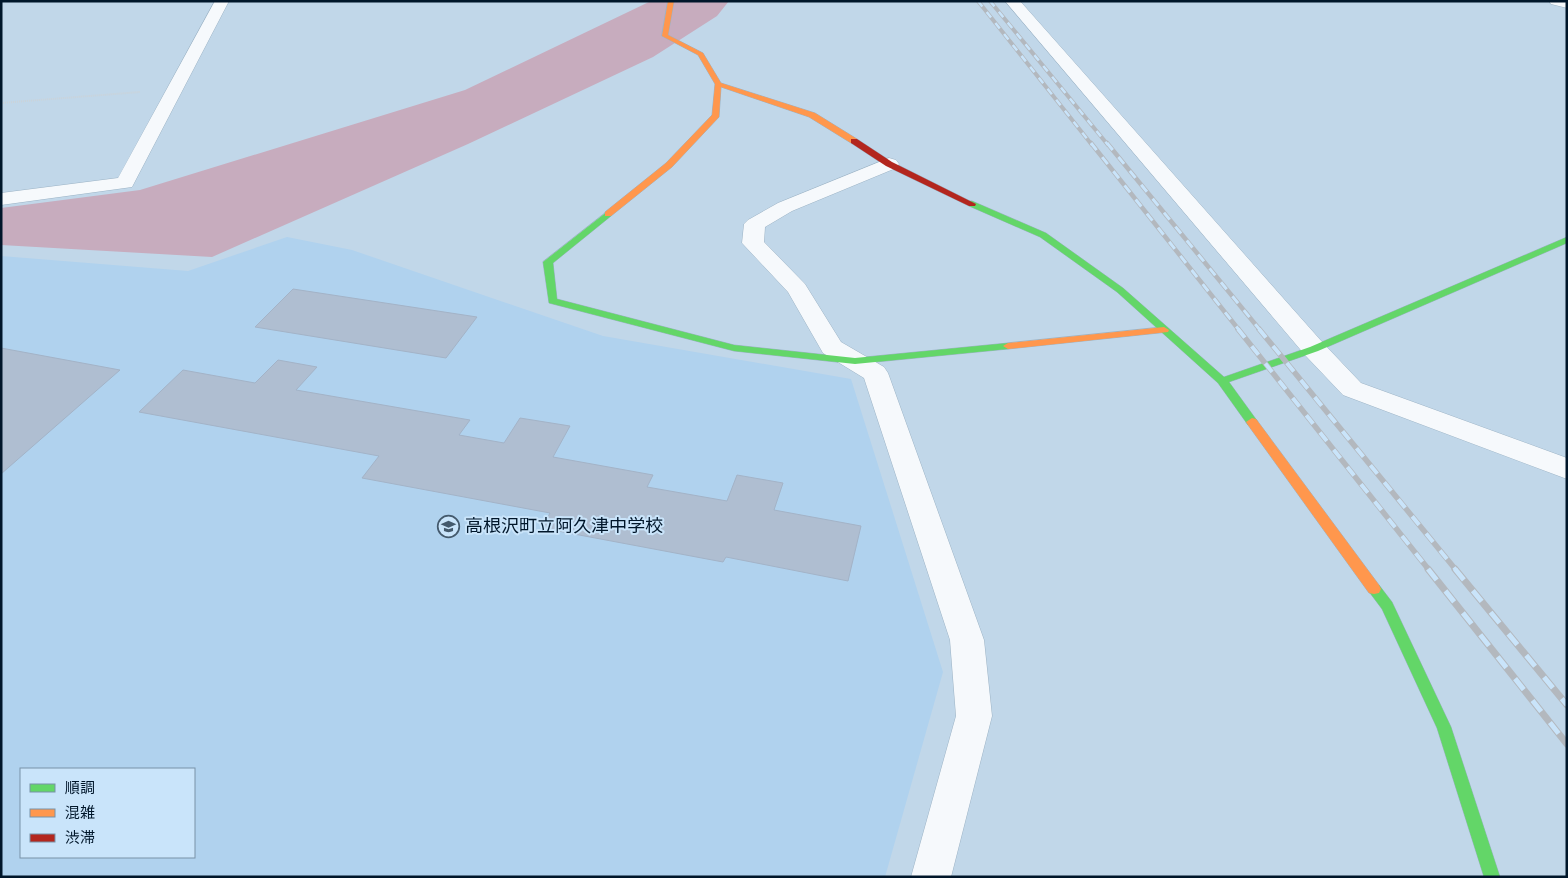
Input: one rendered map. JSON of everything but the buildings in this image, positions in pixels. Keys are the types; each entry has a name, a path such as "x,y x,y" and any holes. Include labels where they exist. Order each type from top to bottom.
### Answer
{"street":[{"path":"1,199 125,184 222,1"},
{"path":"671,1 665,36 701,54 718,84 716,115 669,165 548,262 552,301 734,348 855,361 1164,330"},
{"path":"1012,1 1314,349 1352,389 1567,469"},
{"path":"1556,1 1567,4"},
{"path":"718,84 812,115 889,164 942,191 1043,235 1120,290 1222,381 1387,606 1444,728 1492,877"},
{"path":"889,164 785,207 755,224 753,243 797,289 832,347 875,373 967,640 974,716 931,877"},
{"path":"1222,381 1314,349 1567,240"}],"path":[{"path":"1,103 175,89"}],"shaded area":[{"path":"651,1 729,1 717,16 653,57 468,144 212,257 1,245 1,208 140,190 465,90"},
{"name":"高根沢町立阿久津中学校","path":"287,237 352,250 603,336 851,379 943,672 885,877 1,877 1,256 188,271"}],"railway":[{"path":"978,1 1092,145"},
{"path":"990,1 1108,145"},
{"path":"1091,143 1239,330"},
{"path":"1107,143 1260,330"},
{"path":"1238,329 1429,570"},
{"path":"1259,329 1456,570"},
{"path":"1428,569 1567,744"},
{"path":"1455,569 1567,705"}],"traffic: fast":[{"path":"972,204 1043,235 1120,290 1222,381 1252,422"},
{"path":"608,214 548,262 552,301 734,348 855,361 1008,346"},
{"path":"1222,381 1314,349 1567,240"},
{"path":"1374,589 1387,606 1444,727 1492,877"}],"traffic: slow":[{"path":"671,1 665,36 701,54 718,84 812,115 854,141"},
{"path":"608,214 669,165 716,115 718,84"},
{"path":"1008,346 1164,330"},
{"path":"1252,422 1374,589"}],"traffic: jam":[{"path":"854,141 889,164 972,204"}],"place":[{"name":"高根沢町立阿久津中学校","path":"449,526"}]}
